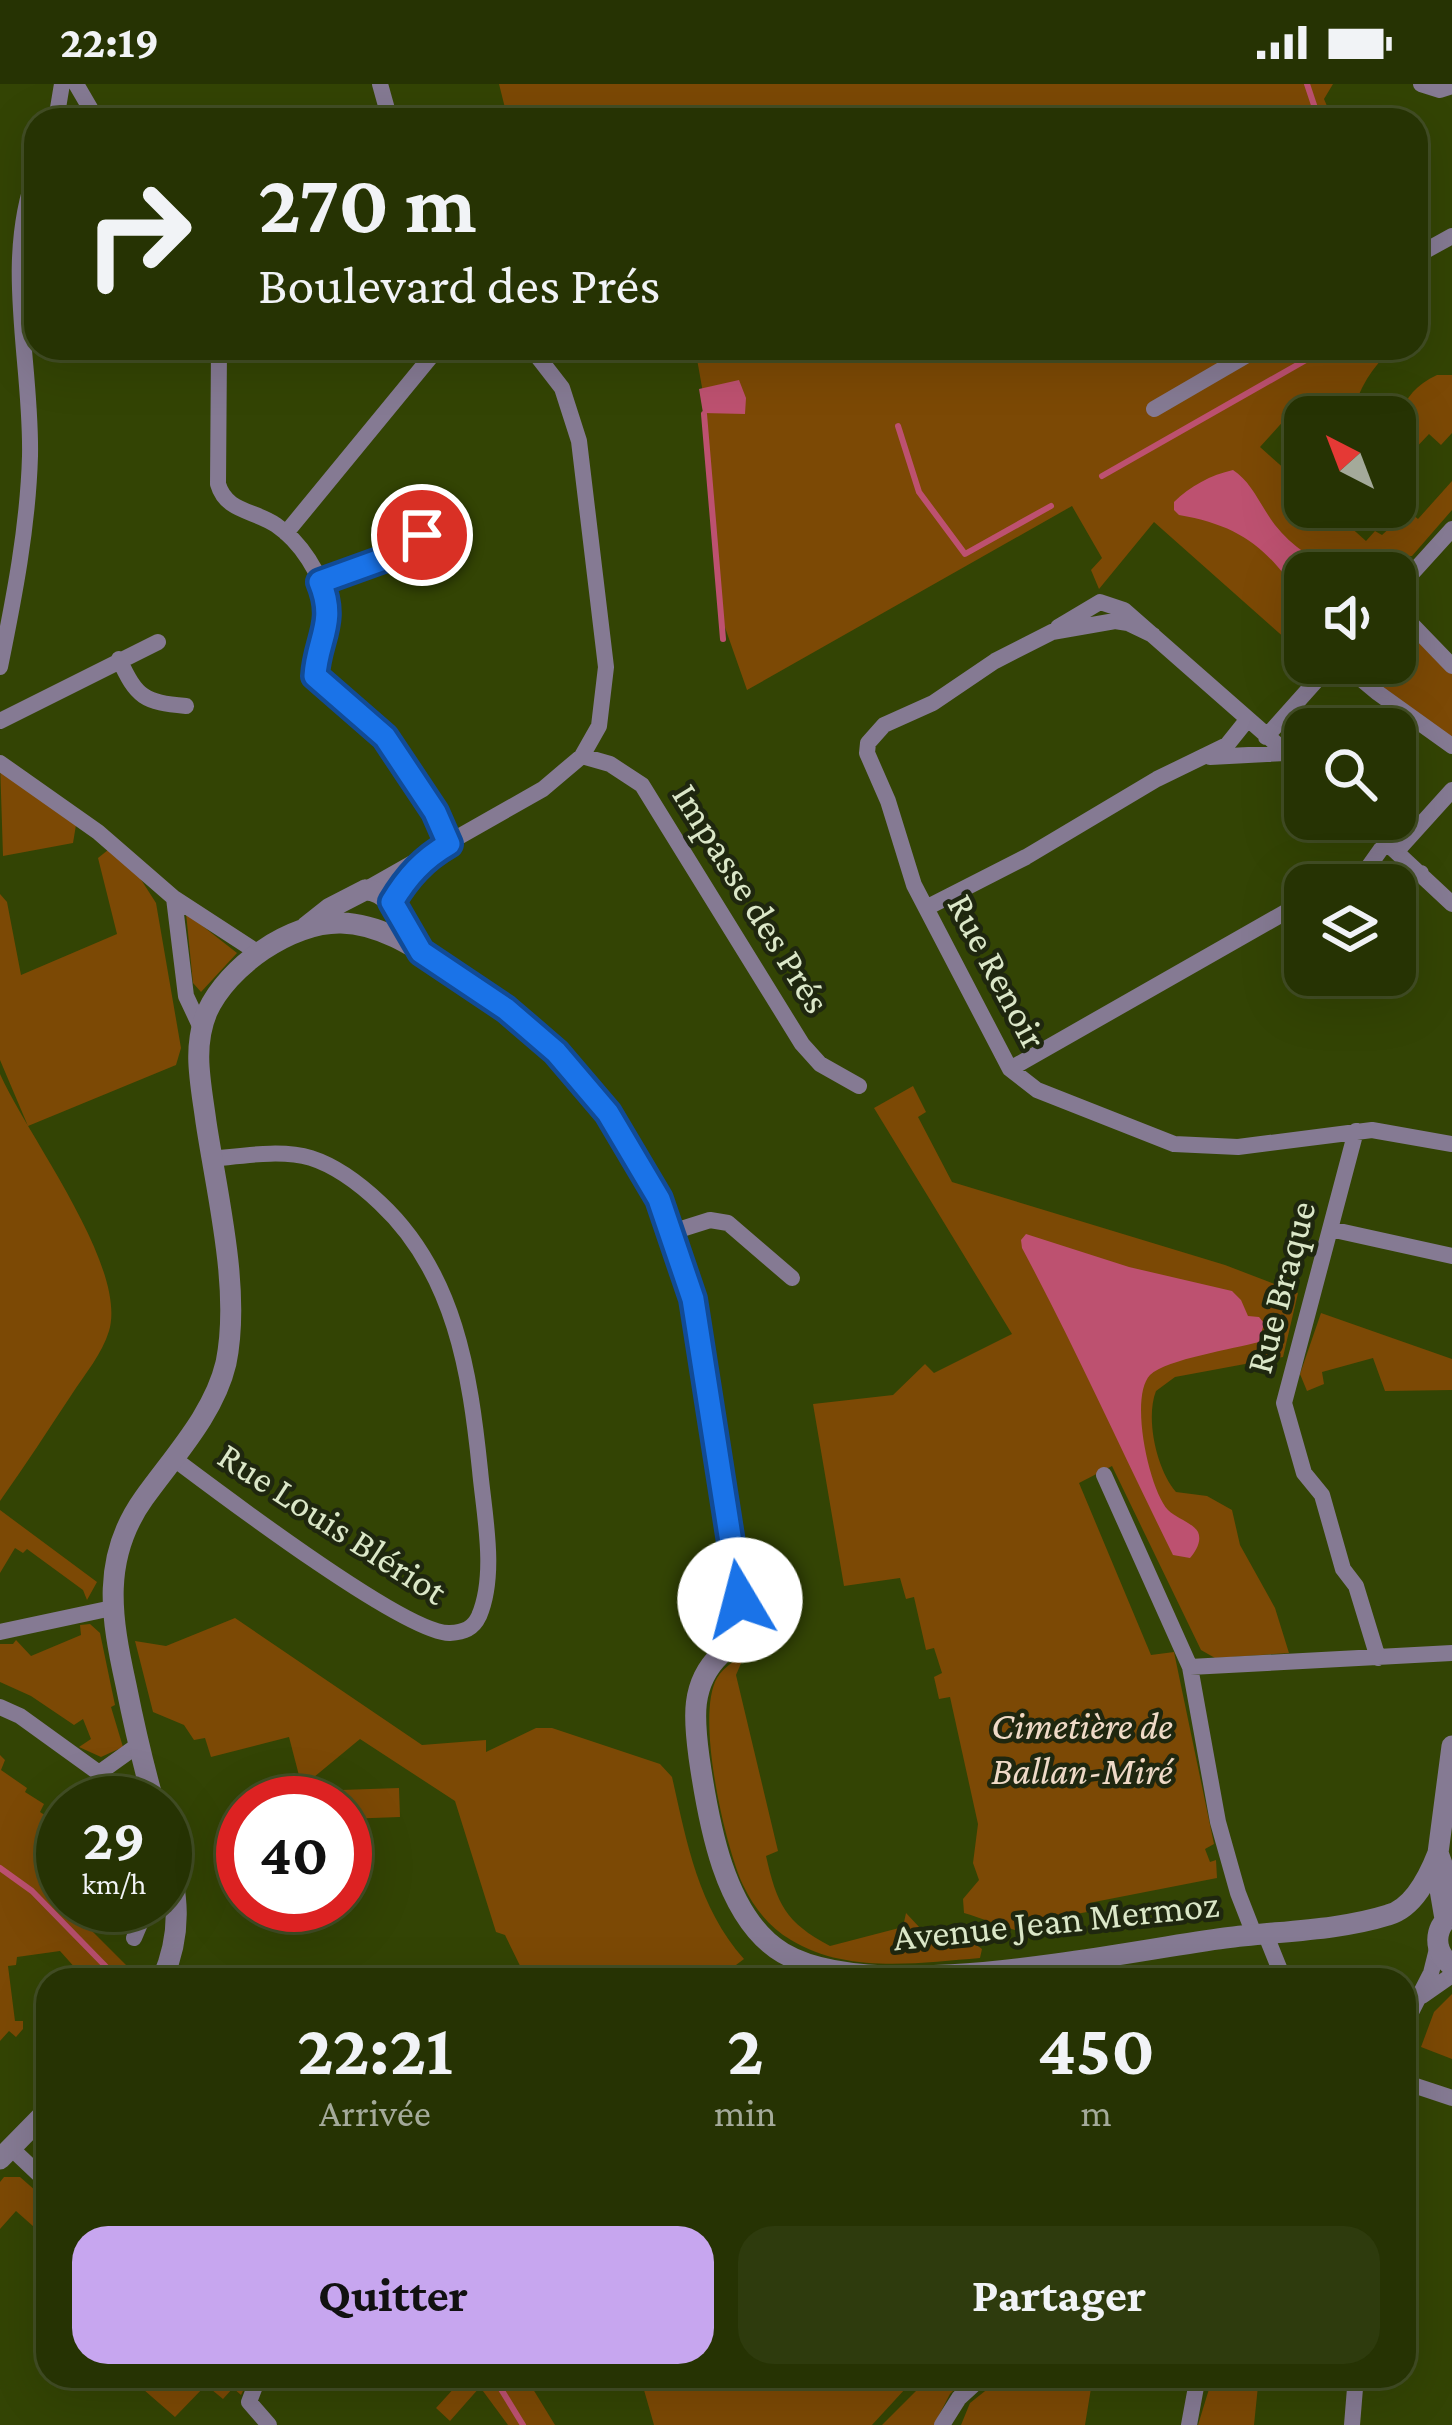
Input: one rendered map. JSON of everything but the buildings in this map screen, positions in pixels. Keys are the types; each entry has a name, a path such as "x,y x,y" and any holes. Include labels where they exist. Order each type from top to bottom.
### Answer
{"street":[{"path":"1421,84 1440,90 1452,86"},
{"path":"24,213 18,254 24,336"},
{"path":"0,667 27,505 26,360"},
{"path":"219,360 218,484 222,497 286,533 320,582 328,628 315,676 385,737 435,812 449,844"},
{"path":"286,533 428,360"},
{"path":"306,928 330,908 543,789 583,756 599,726 606,667 579,441 562,388 540,360"},
{"path":"1154,409 1238,360"},
{"path":"1416,569 1452,529"},
{"path":"320,582 406,551 422,535"},
{"name":"Rue Renoir","path":"1153,635 1124,610 1100,602 872,736 867,753 888,801 906,865 1010,1069 1037,1090 1174,1144 1238,1147 1356,1131 1452,1144"},
{"name":"Rue Renoir","path":"1052,632 1098,622 1128,622 1153,635"},
{"path":"1416,629 1452,666"},
{"path":"1153,635 1284,751"},
{"path":"0,722 158,642"},
{"path":"118,659 134,691 155,703 186,706"},
{"path":"1266,737 1313,684"},
{"path":"1370,684 1452,746"},
{"path":"926,908 1227,745 1247,720"},
{"path":"1204,758 1284,753"},
{"name":"Impasse des Prés","path":"583,756 610,764 642,784 802,1044 820,1064 859,1086"},
{"path":"0,763 98,832 173,898 260,954"},
{"path":"1371,864 1452,790"},
{"path":"1385,840 1452,904"},
{"path":"365,890 356,906 358,916 369,926 386,918 392,902 425,858"},
{"path":"1416,874 1421,873"},
{"path":"365,890 381,892 392,902 421,952"},
{"path":"147,1776 112,1608 111,1581 118,1545 140,1503 211,1403 225,1367 231,1328 198,1068 201,1028 186,996 173,898"},
{"path":"1010,1069 1284,914"},
{"name":"Avenue Jean Mermoz","path":"201,1028 224,984 260,954 306,928 335,923 369,926 421,952 506,1009 565,1061 625,1137 672,1232 700,1336 742,1614 754,1623 755,1633 747,1644 733,1644 705,1673 695,1700 701,1774 729,1884 745,1914 772,1945 818,1968"},
{"name":"Rue Braque","path":"1356,1131 1284,1403 1304,1473 1322,1495 1343,1569 1356,1586 1378,1658"},
{"name":"Rue Louis Blériot","path":"173,1458 288,1542 428,1630 456,1632 470,1629 478,1620 487,1565 472,1402 457,1328 434,1273 412,1236 391,1213 341,1173 309,1157 211,1159"},
{"path":"672,1232 710,1220 728,1222 793,1278"},
{"path":"1330,1229 1452,1256"},
{"path":"1104,1474 1188,1658 1218,1822 1238,1893 1278,1968"},
{"path":"0,1632 112,1608"},
{"path":"1188,1658 1452,1653"},
{"path":"0,1707 20,1716 101,1776"},
{"path":"99,1773 138,1745"},
{"path":"1452,1746 1438,1853 1438,1890 1452,1966"},
{"path":"1438,1853 1452,1891"},
{"path":"1393,1915 1423,1885 1438,1853"},
{"path":"1393,1915 1405,1914 1443,1929"},
{"name":"Avenue Jean Mermoz","path":"1079,1968 1393,1915"},
{"path":"1417,2001 1443,1929"},
{"path":"134,1938 137,1932"},
{"path":"166,1968 177,1932"},
{"path":"1417,2001 1452,1976"},
{"path":"1416,2086 1452,2098"},
{"path":"36,2122 5,2154 36,2175"},
{"path":"254,2388 248,2402 269,2425"},
{"path":"943,2425 969,2388"},
{"path":"1189,2425 1196,2388"},
{"path":"1352,2425 1355,2388"}],"green space":[{"path":"499,84 1333,84 1324,99 1328,108 505,108"},
{"path":"697,360 1382,360 1358,396 1284,396 1284,420 1260,447 1284,468 1284,528 1351,528 1366,541 1375,531 1382,535 1390,528 1416,528 1416,517 1452,481 1452,510 1415,552 1284,552 1284,637 1154,522 1099,589 1091,570 1102,558 1072,506 747,690 721,616 705,404"},
{"path":"1437,375 1452,375 1452,433 1441,445 1429,434 1416,448 1416,396 1410,396"},
{"path":"1416,640 1452,673 1452,739 1416,715 1416,708 1406,708 1378,684 1416,684"},
{"path":"0,762 76,825 73,843 3,856"},
{"path":"108,850 140,878 156,903 181,1048 176,1065 28,1126 0,1060 0,894 7,902 21,975 117,934 98,858"},
{"path":"186,913 237,953 201,992 193,983"},
{"path":"0,1074 90,1238 111,1304 109,1331 98,1356 0,1501"},
{"name":"Cimetière de Ballan-Miré","path":"913,1086 926,1112 918,1117 952,1182 1225,1265 1298,1293 1283,1357 1175,1377 1156,1391 1152,1416 1158,1458 1176,1492 1207,1496 1232,1510 1240,1545 1275,1608 1289,1653 1215,1658 1201,1650 1112,1466 1079,1483 1151,1655 1174,1652 1214,1844 1205,1849 1210,1862 1216,1860 1217,1878 1089,1903 1093,1911 1047,1919 1049,1936 964,1913 963,1899 979,1880 973,1863 978,1824 950,1697 939,1699 934,1677 942,1673 934,1648 926,1650 914,1597 906,1599 900,1578 844,1586 813,1404 893,1395 925,1364 934,1373 1012,1334 874,1108"},
{"path":"1321,1313 1452,1359 1452,1390 1385,1391 1373,1358 1322,1372 1324,1384 1307,1391 1300,1374"},
{"path":"0,1510 97,1582 87,1600 83,1590 27,1549 23,1553 15,1548 0,1573"},
{"path":"235,1618 422,1745 486,1740 486,1752 536,1728 552,1728 660,1764 672,1777 705,1896 744,1959 732,1968 521,1968 505,1935 496,1932 455,1801 360,1739 315,1776 299,1776 289,1737 211,1757 205,1738 194,1740 184,1725 153,1712 135,1641 166,1646"},
{"path":"90,1624 100,1633 115,1705 111,1707 123,1747 101,1757 79,1747 91,1739 83,1719 74,1725 0,1682 0,1644 16,1640 31,1656 81,1635 80,1625"},
{"path":"745,1654 736,1675 778,1851 766,1856 785,1910 830,1946 903,1927 906,1913 921,1929 975,1944 982,1949 980,1958 883,1964 835,1958 791,1940 757,1909 728,1842 709,1721 717,1678"},
{"path":"0,1755 5,1760 1,1770 36,1799 36,1932 93,1932 129,1968 75,1968 60,1951 17,1957 16,1965 8,1966 15,2021 23,2021 23,2029 16,2037 9,2031 0,2041"},
{"path":"399,1788 400,1817 372,1818 372,1789"},
{"path":"1452,1994 1452,2059 1421,2047 1434,2012"},
{"path":"4,2177 20,2177 36,2191 34,2227 16,2211 0,2229 0,2182"},
{"path":"142,2388 203,2388 175,2417"},
{"path":"210,2388 233,2388 223,2399"},
{"path":"454,2388 479,2388 450,2421 436,2408"},
{"path":"481,2388 532,2388 555,2425 508,2425"},
{"path":"643,2388 906,2388 872,2425 654,2425"},
{"path":"919,2388 956,2388 934,2425 882,2425"},
{"path":"989,2388 1091,2388 1085,2425 961,2425 970,2403"},
{"path":"1209,2388 1258,2388 1254,2425 1198,2425"}],"shaded area":[{"path":"739,380 746,398 745,414 703,413 699,389"},
{"path":"1233,470 1246,481 1275,525 1305,552 1284,552 1284,575 1238,534 1174,510 1174,502 1209,478"},
{"path":"1026,1234 1129,1267 1232,1291 1248,1316 1264,1323 1259,1342 1171,1364 1150,1375 1144,1386 1141,1422 1148,1464 1168,1510 1198,1532 1199,1542 1190,1558 1173,1555 1022,1248"}],"waterway":[{"path":"1307,84 1315,108"},
{"path":"1102,476 1306,360"},
{"path":"704,414 723,639"},
{"path":"898,426 919,492 965,554 1051,506"},
{"path":"0,1868 32,1891 107,1968"},
{"path":"500,2388 523,2425"}],"route":[{"path":"422,535 406,551 320,582 328,628 315,676 385,737 435,812 449,844 425,858 404,882 392,902 398,919 421,952 475,986 556,1052 625,1137 659,1199 693,1299 740,1600"}]}
